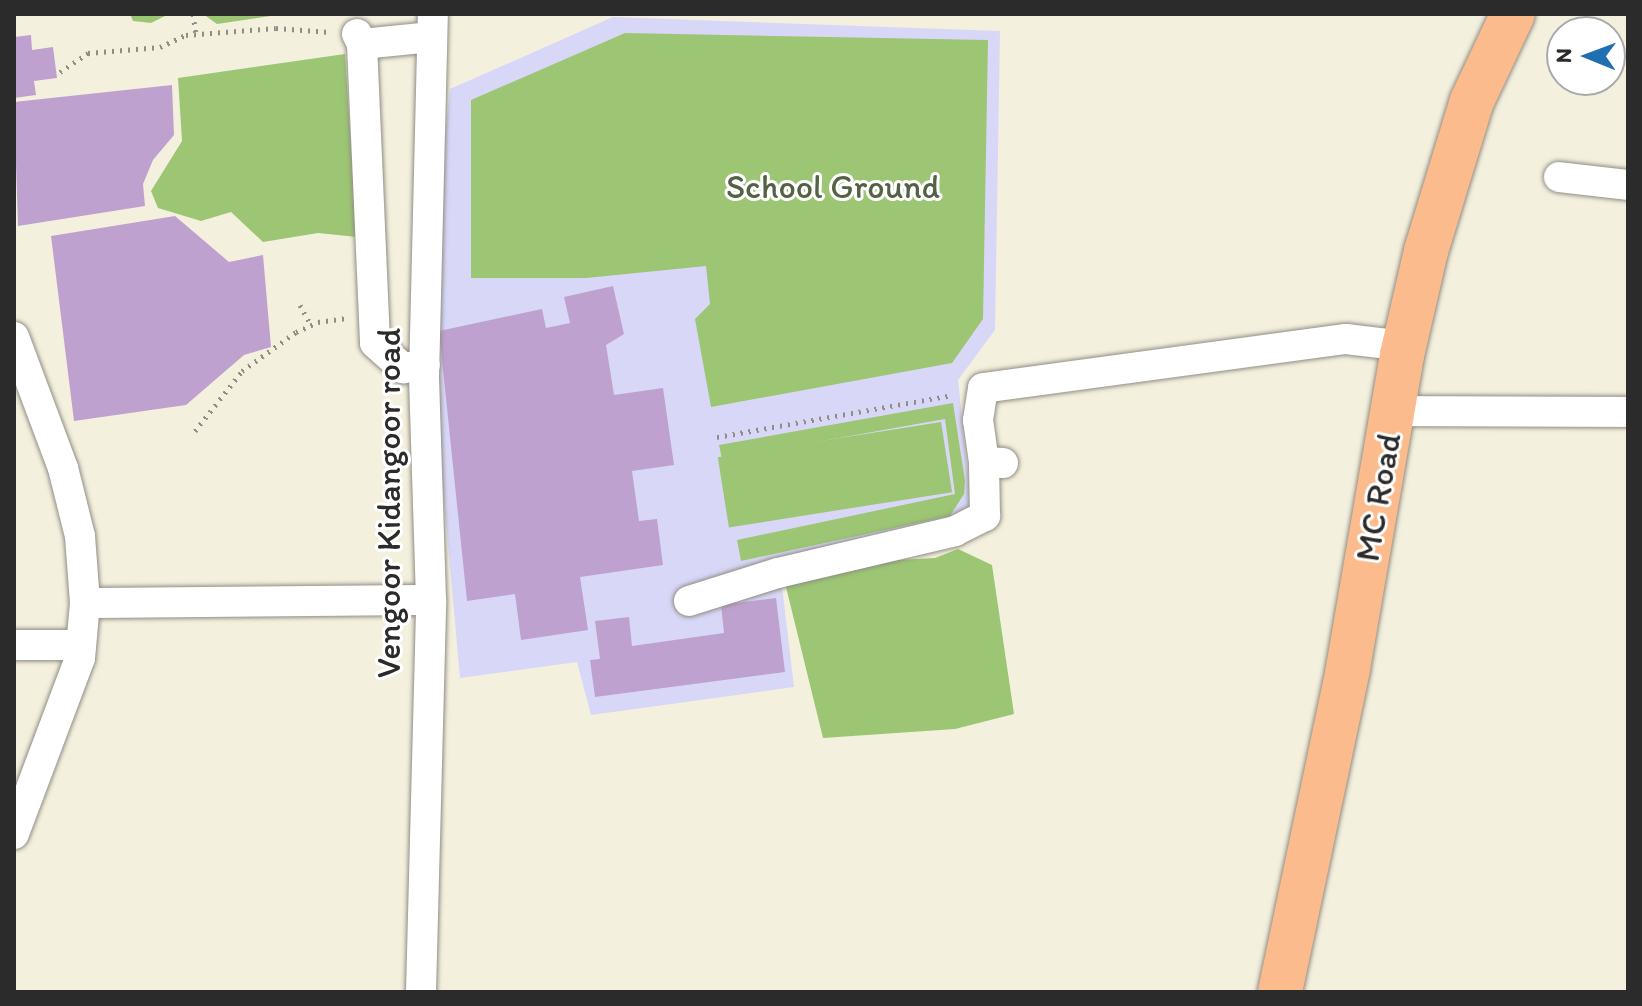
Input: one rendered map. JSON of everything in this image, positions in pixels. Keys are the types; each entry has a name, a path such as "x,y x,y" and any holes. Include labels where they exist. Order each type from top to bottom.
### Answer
{"main road":[{"name":"MC Road","path":"1280,992 1348,668 1404,346 1459,140 1513,14"}],"street":[{"path":"425,365 403,368 375,343 360,39 432,25"},
{"name":"Vengoor Kidangoor road","path":"421,992 431,600 425,365 432,25"},
{"path":"1559,177 1628,185"},
{"path":"14,337 63,468 80,536 85,603 81,645 14,834"},
{"path":"689,601 778,573 955,531 985,516 994,462 978,420 983,388 1346,339 1404,346"},
{"path":"1392,411 1628,412"},
{"path":"85,603 431,600"},
{"path":"14,645 81,645"}],"path":[{"path":"193,14 196,35"},
{"path":"60,72 88,53 160,47 196,35 276,28 360,39"},
{"path":"300,305 311,325"},
{"path":"195,431 242,371 311,325 335,317 372,323"},
{"path":"717,437 965,393"}],"shaded area":[{"path":"613,17 1000,31 995,330 958,380 972,511 782,586 794,687 591,715 577,662 460,678 427,312 450,89"}],"green space":[{"path":"130,14 169,14 151,23 133,21"},
{"path":"203,14 284,14 217,24"},
{"name":"School Ground","path":"625,33 988,40 983,319 952,363 711,407 695,319 710,304 706,266 586,278 471,278 471,100"},
{"path":"345,54 357,237 318,233 263,242 231,212 201,221 158,208 151,191 182,141 178,78"},
{"path":"953,403 965,481 964,494 950,516 741,561 737,540 955,494 945,419 722,459 719,445"},
{"path":"941,422 952,492 729,527 718,457"},
{"path":"958,549 992,565 1014,714 955,729 823,738 785,583 897,560 935,558"}],"building":[{"path":"31,35 32,50 53,47 57,78 34,81 36,95 14,98 14,37"},
{"path":"172,85 174,135 153,160 143,184 145,206 18,226 14,102"},
{"path":"175,216 229,262 263,255 271,347 244,355 186,405 74,421 51,236"},
{"path":"613,286 624,334 606,345 614,395 663,388 674,465 632,471 639,521 657,519 663,565 580,577 588,630 521,640 515,594 467,601 439,331 542,309 546,328 570,323 564,297"},
{"path":"776,598 785,672 595,697 590,660 600,659 595,621 629,617 632,646 724,633 721,605"}]}
